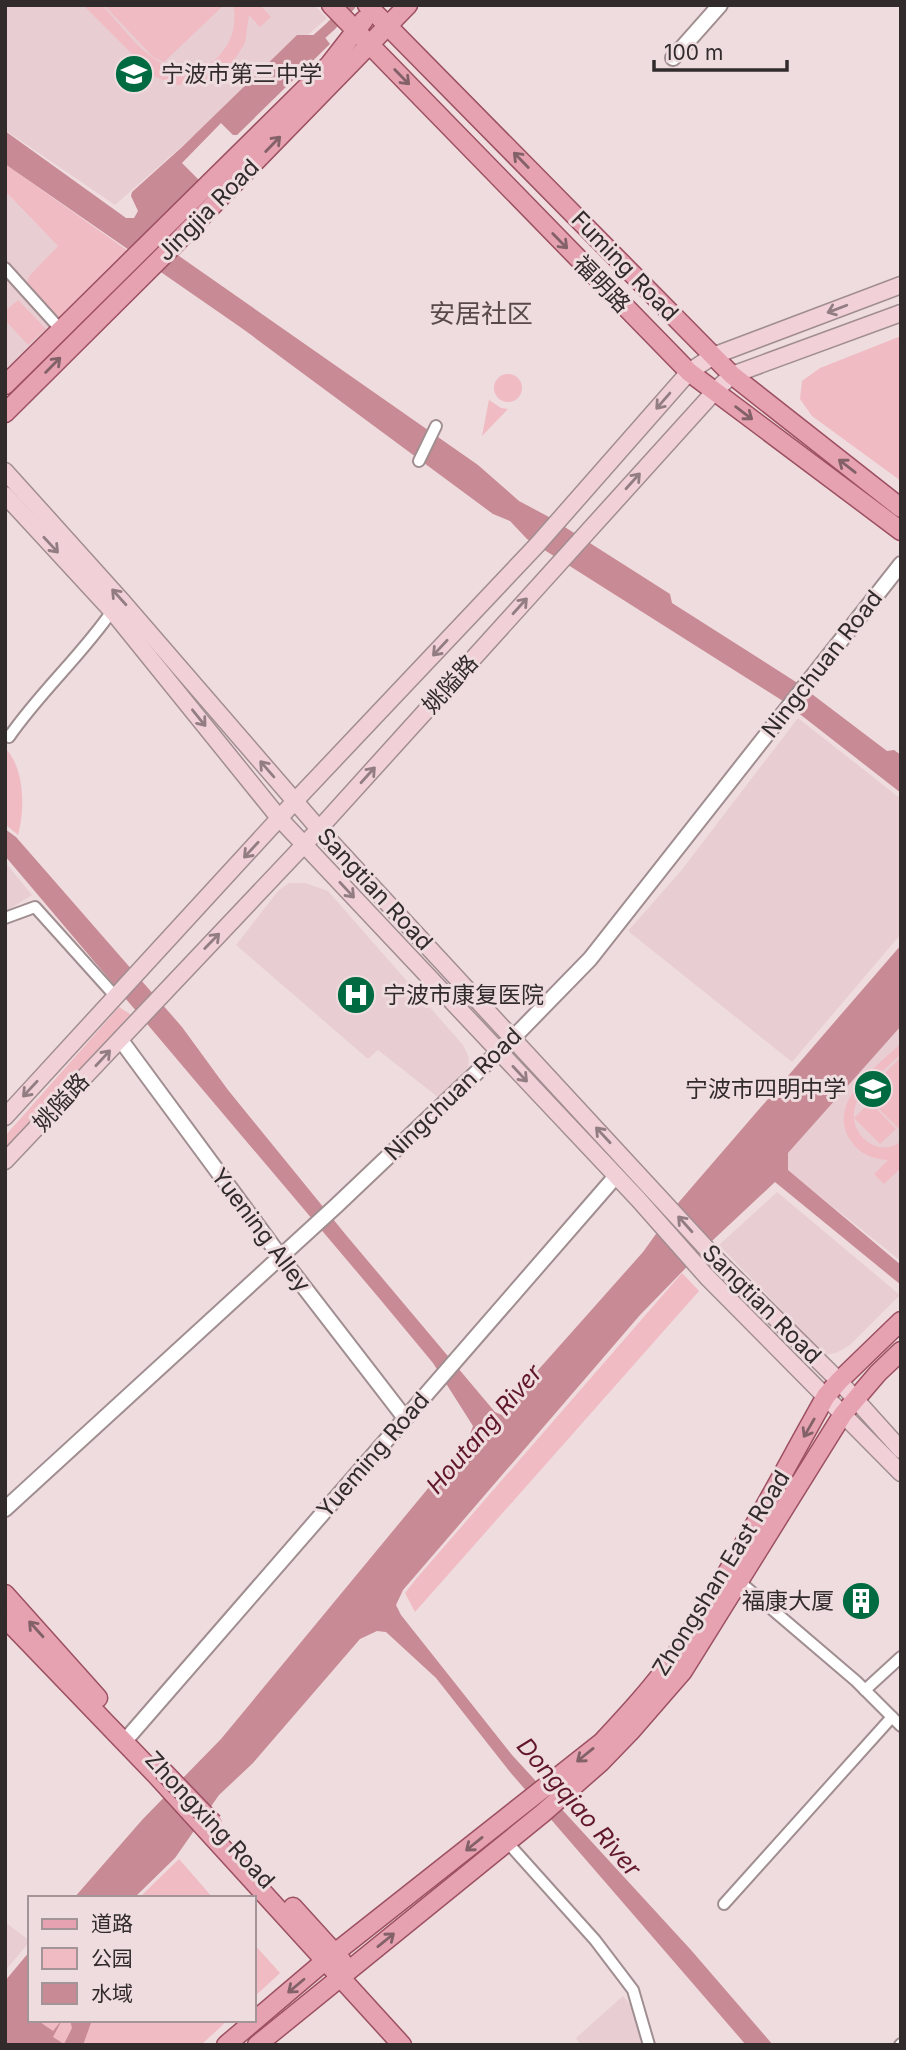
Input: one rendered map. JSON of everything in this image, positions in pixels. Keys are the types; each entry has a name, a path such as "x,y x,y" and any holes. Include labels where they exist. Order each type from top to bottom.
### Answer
{"main road":[{"name":"福明路","path":"331,5 689,372 901,531"},
{"name":"Jingjia Road","path":"5,413 174,245 408,5"},
{"name":"Jingjia Road","path":"5,385 328,65 373,8"},
{"name":"Fuming Road","path":"373,8 732,375 901,508"},
{"path":"689,372 713,356 901,285"},
{"path":"732,375 901,313"},
{"name":"姚隘路","path":"5,1116 295,801 561,519 689,372"},
{"name":"姚隘路","path":"5,1161 320,829 732,375"},
{"name":"Sangtian Road","path":"5,471 320,829 720,1263 839,1381 901,1451"},
{"name":"Sangtian Road","path":"5,495 112,611 280,819 616,1175 707,1277 901,1473"},
{"name":"Zhongshan East Road","path":"732,1579 826,1396 901,1321"},
{"name":"Zhongshan East Road","path":"257,2045 542,1813 562,1784 636,1705 732,1579 843,1414 901,1351"},
{"name":"Zhongxing Road","path":"5,1594 130,1735 159,1773"},
{"name":"Zhongxing Road","path":"5,1618 159,1773 331,1957 402,2045"},
{"name":"Zhongshan East Road","path":"256,2020 527,1801 562,1784"},
{"name":"Zhongxing Road","path":"345,1974 416,2045"},
{"name":"Zhongshan East Road","path":"226,2045 253,2022"}],"street":[{"path":"673,58 719,5"},
{"path":"5,268 61,330"},
{"path":"419,461 436,426"},
{"name":"Ningchuan Road","path":"5,1509 336,1206 499,1052 590,958 901,564"},
{"path":"5,736 9,737 27,711 97,633 112,611"},
{"path":"5,918 35,907 121,991"},
{"name":"Yuening Alley","path":"121,1039 280,1256 405,1418"},
{"name":"Yueming Road","path":"130,1735 616,1175"},
{"path":"732,1579 865,1690 901,1726"},
{"path":"865,1690 901,1657"},
{"path":"724,1904 892,1717"},
{"path":"507,1842 595,1940 633,1990 649,2045"}],"shaded area":[{"name":"宁波市第三中学","path":"5,5 314,5 327,18 115,205 5,130"},
{"path":"5,191 58,246 29,276 69,317 5,379"},
{"path":"798,718 901,799 901,934 792,1062 628,931 680,872"},
{"path":"5,862 32,895 5,912"},
{"name":"宁波市康复医院","path":"289,883 305,883 328,891 463,1045 469,1058 468,1067 439,1098 378,1050 368,1059 236,945 278,891"},
{"name":"宁波市四明中学","path":"901,1026 901,1261 788,1171 788,1153"},
{"path":"777,1192 900,1295 850,1345 836,1353 825,1355 719,1245"},
{"path":"5,1922 28,1939 28,1943 5,1971"},
{"path":"623,1996 632,2007 643,2045 581,2045 576,2038"}],"green space":[{"path":"83,5 102,5 152,57 177,68 191,69 213,61 226,46 233,29 233,5 260,5 271,17 260,27 249,15 245,43 230,67 203,82 178,85 155,77"},
{"path":"104,5 224,5 164,62 154,58"},
{"path":"5,164 131,253 69,317 57,320 27,283 29,276 58,246 5,191"},
{"path":"18,300 46,329 28,345 5,320 5,311"},
{"path":"901,336 901,481 812,416 800,399 802,381 820,368"},
{"path":"508,374 518,378 522,388 518,398 508,402 498,398 494,388 498,378"},
{"path":"489,400 508,409 482,436"},
{"path":"5,748 12,756 22,790 22,814 18,835 5,824"},
{"path":"119,1007 133,1016 5,1155 5,1136"},
{"path":"901,1043 901,1054 875,1078 855,1107 856,1126 867,1141 883,1148 901,1141 901,1168 884,1184 874,1174 888,1160 867,1155 854,1146 845,1127 844,1113 857,1086"},
{"path":"901,1057 901,1131 864,1094"},
{"path":"870,1102 896,1129 880,1144 854,1118"},
{"path":"682,1273 699,1291 415,1612 405,1593 416,1579"},
{"path":"179,1859 211,1896 141,1896"},
{"path":"256,1946 280,1973 256,1995"},
{"path":"28,2021 226,2022 201,2045 5,2045 5,2037"}],"water":[{"path":"297,35 323,35 330,44 237,135 233,135 221,123 182,163 199,180 149,235 478,465 519,501 549,517 670,594 672,603 796,682 887,751 894,750 901,755 901,793 783,701 527,539 510,521 493,514 243,329 5,164 5,131 126,218 134,218 138,211 131,196 132,192"},
{"name":"Houtang River","path":"5,829 16,837 182,1027 228,1090 346,1235 495,1412 502,1415 512,1409 531,1378 643,1252 679,1202 901,945 901,1026 788,1153 788,1170 901,1265 901,1285 775,1182 713,1240 640,1315 403,1590 396,1605 401,1615 512,1755 691,1950 773,2045 746,2045 510,1772 436,1678 386,1632 377,1631 360,1639 253,1763 219,1795 175,1858 136,1896 76,1896 142,1820 221,1739 468,1440 473,1426 433,1363 5,856"},
{"path":"28,1953 28,2022 40,2022 53,2031 61,2022 53,2037 64,2044 72,2028 70,2022 91,2022 83,2045 5,2045 5,1981"}],"waterway":[{"path":"311,44 351,5"}],"place":[{"name":"宁波市第三中学","path":"134,74"},
{"name":"宁波市康复医院","path":"356,995"},
{"name":"宁波市四明中学","path":"873,1089"},
{"name":"福康大厦","path":"861,1601"}],"district":[{"name":"安居社区","path":"481,313"}],"water label":[{"name":"Dongqiao River","path":"579,1807"}]}
